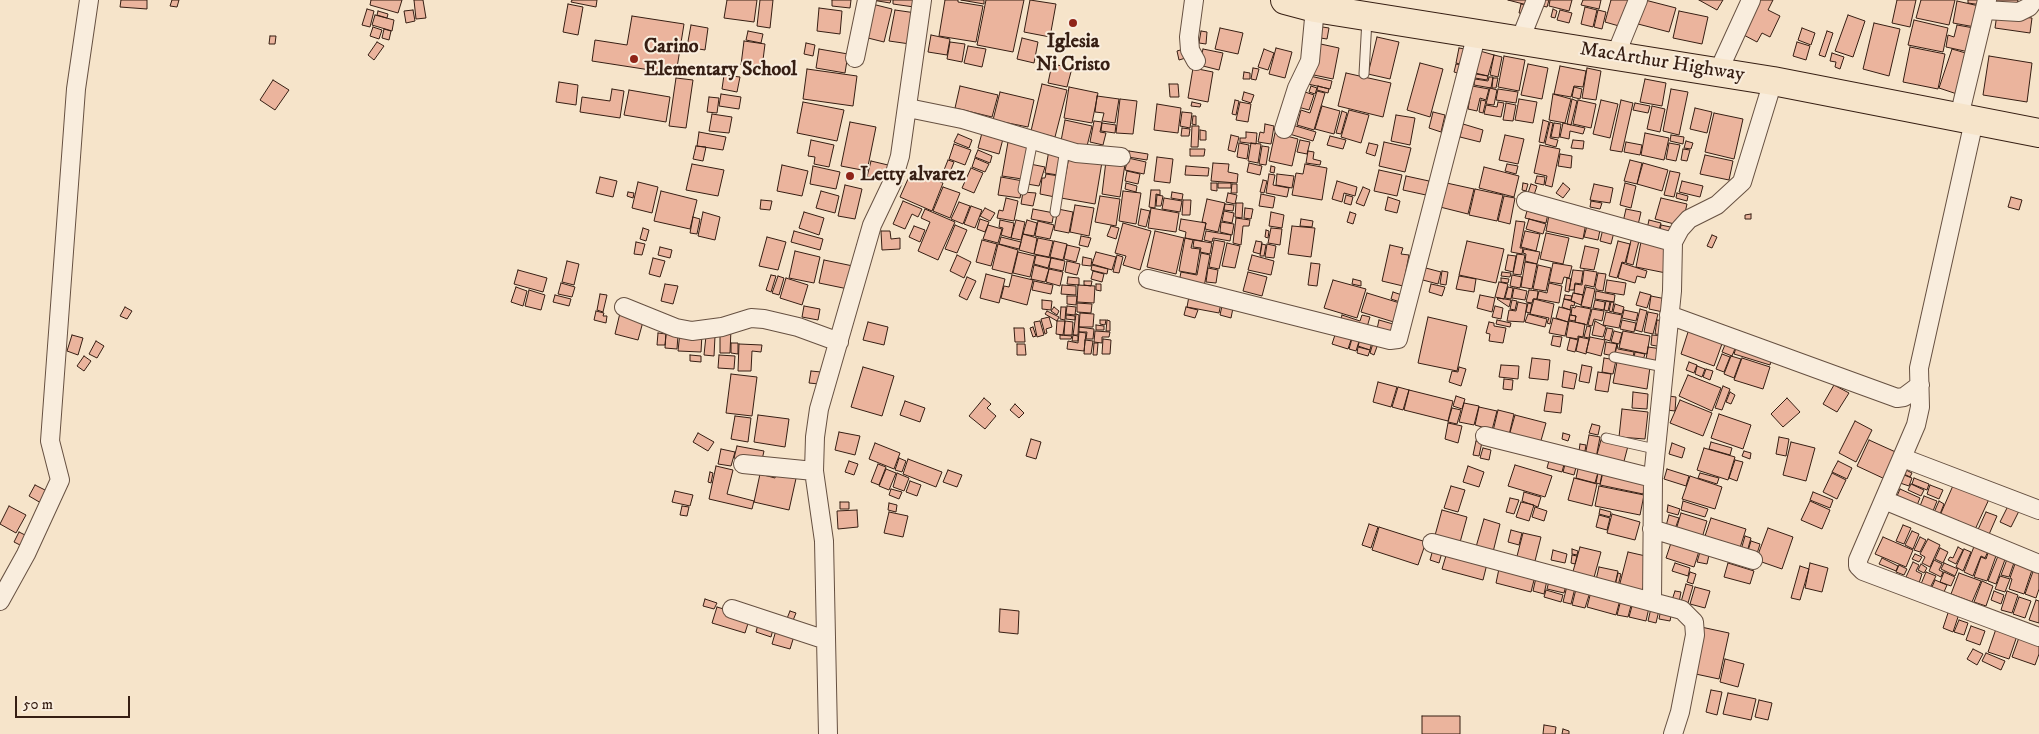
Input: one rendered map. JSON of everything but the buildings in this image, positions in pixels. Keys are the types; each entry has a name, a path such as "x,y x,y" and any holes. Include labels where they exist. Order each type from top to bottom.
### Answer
{"highway":[{"name":"MacArthur Highway","path":"1285,0 1315,8 1773,80 2039,133"}],"street":[{"path":"0,600 26,554 60,480 50,441 76,89 89,0"},
{"path":"855,58 867,0"},
{"path":"828,734 824,541 814,471 819,409 872,225 892,183 900,156 922,0"},
{"path":"1194,0 1189,37 1190,50 1196,61"},
{"path":"1520,40 1536,0"},
{"path":"1616,54 1638,0"},
{"path":"1718,72 1751,0"},
{"path":"2034,0 2029,7 2019,12 1986,5 1967,119 1919,368 1920,386 1916,425 1858,560 1858,566 1863,571 2039,637"},
{"path":"1284,129 1297,88 1310,61 1315,8"},
{"path":"1148,280 1390,340 1398,339 1477,33"},
{"path":"1652,602 1653,478 1669,315 1673,242 1689,218 1717,205 1742,182 1773,80"},
{"path":"908,108 962,119 1076,153 1121,157"},
{"path":"1526,201 1673,242"},
{"path":"624,307 676,328 692,331 722,327 750,318 764,319 798,327 838,342"},
{"path":"1669,315 1897,398 1904,397 1920,386"},
{"path":"1486,436 1653,478"},
{"path":"1903,458 2039,510"},
{"path":"743,464 814,471"},
{"path":"1884,500 2039,564"},
{"path":"1652,529 1753,560"},
{"path":"1432,543 1682,610 1694,622 1695,635 1680,712 1673,734"},
{"path":"732,609 826,640"}],"lane":[{"path":"1364,74 1367,16"},
{"path":"1023,190 1033,140"},
{"path":"1055,212 1065,149"},
{"path":"1614,357 1664,367"},
{"path":"1606,438 1656,449"}],"place":[{"name":"Iglesia Ni Cristo","path":"1073,23"},
{"name":"Carino Elementary School","path":"634,59"},
{"name":"Letty alvarez","path":"850,176"}]}
